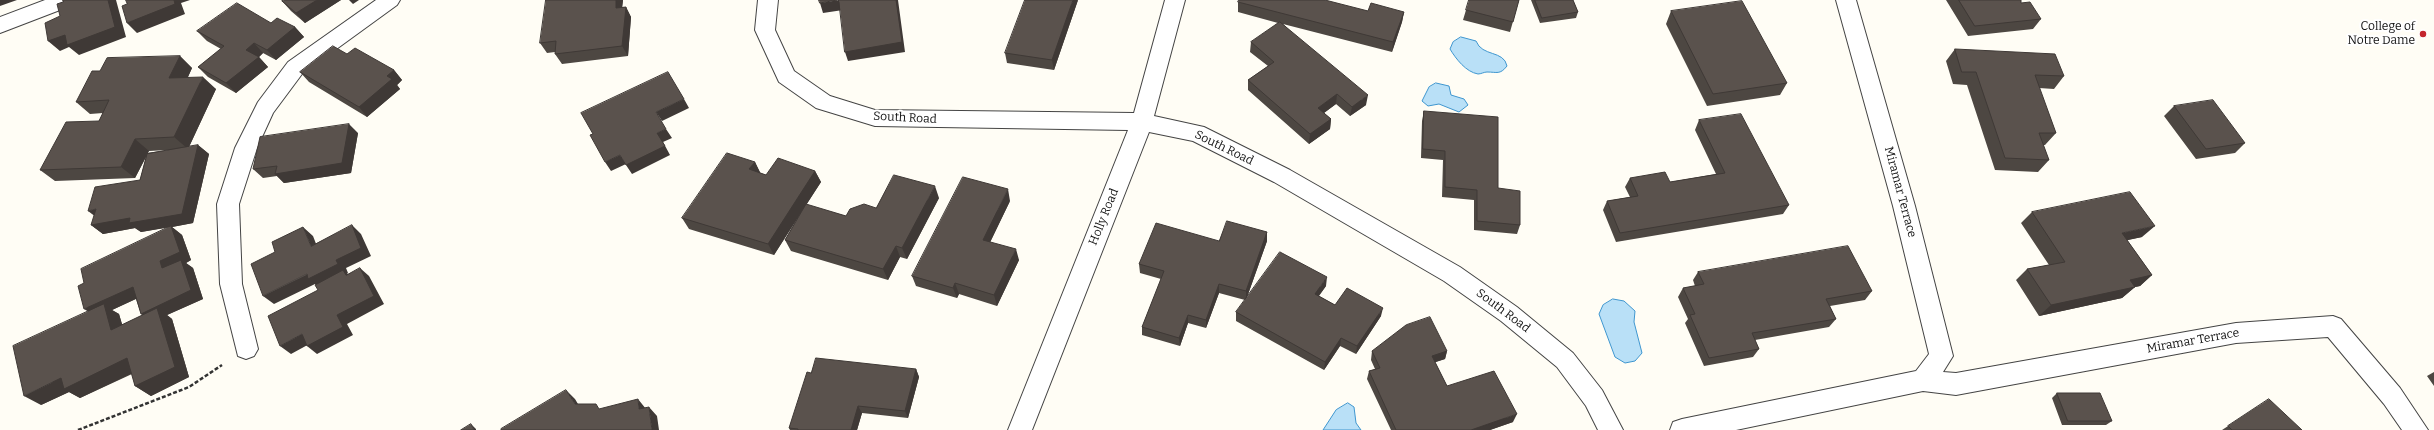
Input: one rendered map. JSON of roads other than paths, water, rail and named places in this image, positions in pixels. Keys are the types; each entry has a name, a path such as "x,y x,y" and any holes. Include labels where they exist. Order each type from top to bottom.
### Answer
{"street":[{"path":"0,25 66,0"},
{"path":"246,349 231,284 228,204 246,148 265,108 295,68 390,0"},
{"name":"South Road","path":"768,0 765,30 786,76 823,102 875,118 1142,122 1197,133 1282,176 1452,274 1509,314 1565,360 1594,398 1611,430"},
{"name":"Holly Road","path":"1020,430 1142,122 1175,0"},
{"name":"Miramar Terrace","path":"1846,0 1906,214 1941,356 1923,380"},
{"name":"Miramar Terrace","path":"1682,430 1923,380 1956,384 2236,333 2333,326 2392,396 2416,430"}],"water":[{"path":"1461,37 1476,41 1483,49 1502,58 1507,66 1502,71 1498,72 1478,74 1469,71 1458,61 1450,49 1453,42"},
{"path":"1436,83 1449,86 1451,95 1464,99 1468,105 1459,112 1439,104 1428,106 1422,101 1429,87"},
{"path":"1613,299 1624,301 1635,311 1634,322 1642,353 1635,361 1625,363 1615,357 1599,314 1603,305"},
{"path":"1348,403 1354,407 1356,423 1361,430 1323,430 1336,410"}],"place":[{"name":"College of Notre Dame","path":"2423,34"}]}
